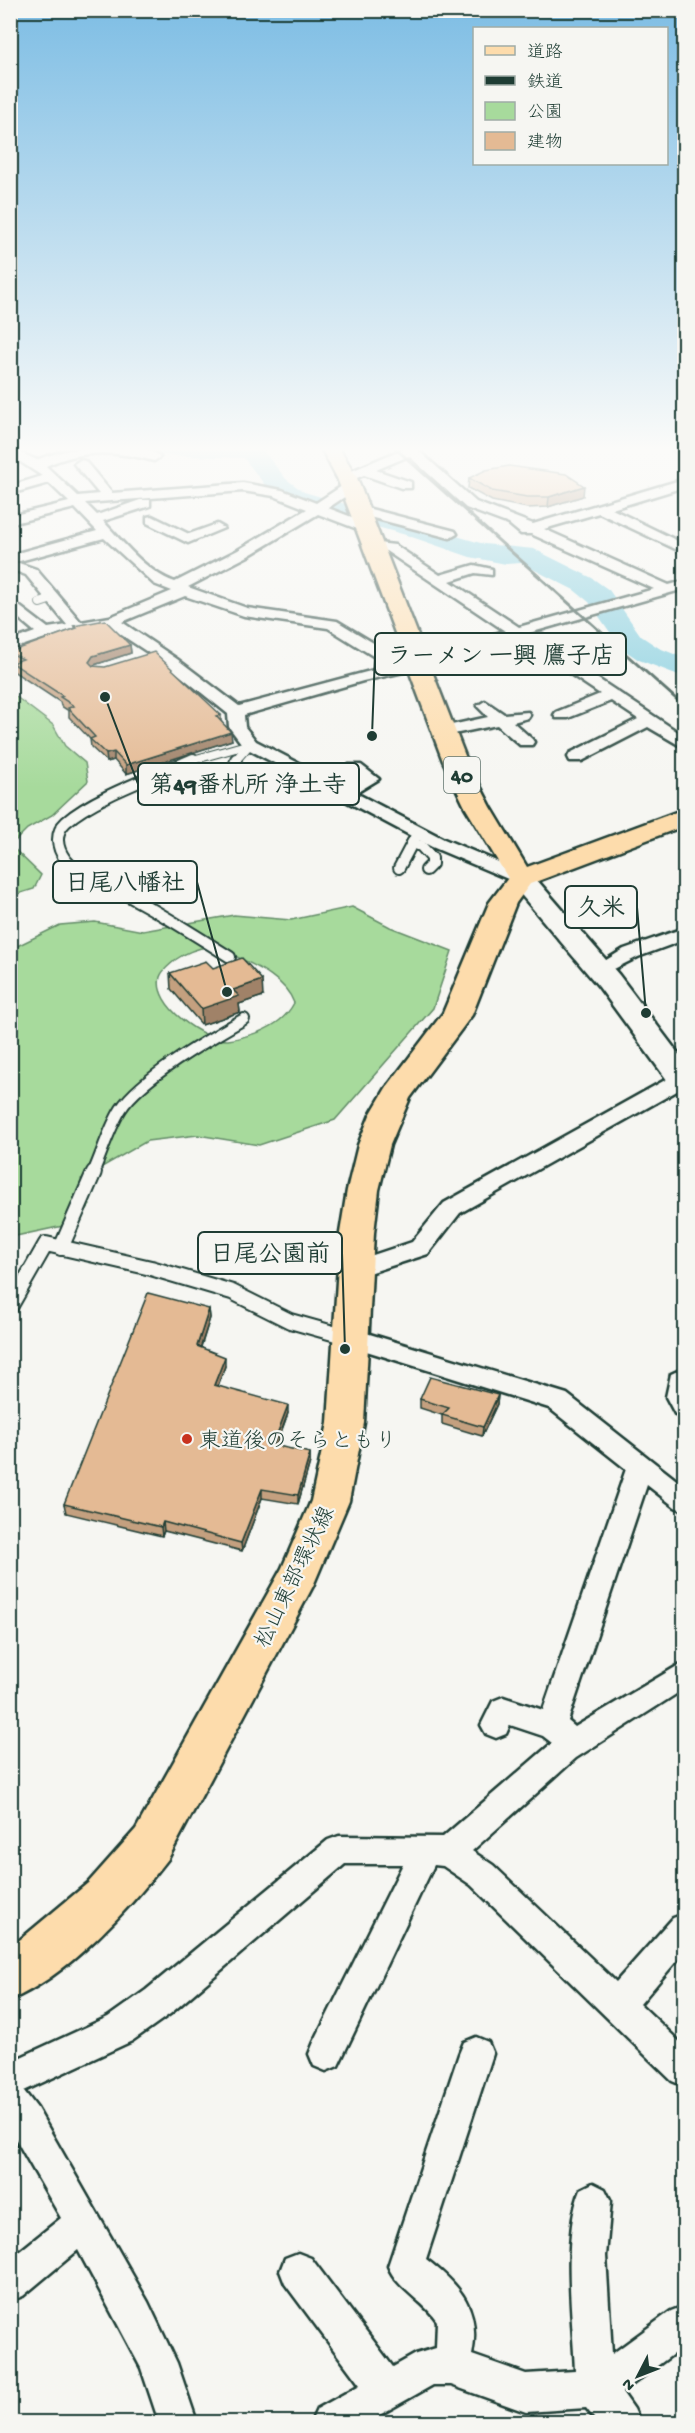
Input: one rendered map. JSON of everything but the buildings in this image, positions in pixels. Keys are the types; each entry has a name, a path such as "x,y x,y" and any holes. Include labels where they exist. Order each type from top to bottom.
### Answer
{"main road":[{"name":"40","path":"377,562 413,664 478,807 521,878"},
{"path":"684,817 521,878 600,970 684,1080"},
{"name":"松山東部環状線","path":"10,1977 91,1914 125,1880 152,1844 288,1594 330,1501 346,1423 357,1269 357,1233 363,1190 374,1145 386,1114 397,1095 457,1015 503,903 521,878"}],"street":[{"path":"11,562 32,572 46,601 76,626"},
{"path":"136,562 159,581 180,589 244,612 332,624 413,664"},
{"path":"10,646 45,633 110,621 180,589 231,562"},
{"path":"410,562 684,743"},
{"path":"594,562 669,595"},
{"path":"439,580 474,569 487,572"},
{"path":"236,712 413,664 604,607 669,595 684,585"},
{"path":"10,603 45,633"},
{"path":"110,621 157,652 236,712 237,727 250,744 312,779 344,792 415,837 521,878"},
{"path":"140,656 157,652"},
{"path":"323,687 340,703"},
{"path":"562,715 613,695"},
{"path":"485,706 526,741"},
{"path":"444,731 522,715"},
{"path":"576,757 649,720"},
{"path":"344,792 372,779 355,769"},
{"path":"600,970 631,953 684,934"},
{"path":"357,1269 420,1248 452,1208 684,1080"},
{"path":"353,1338 558,1401 684,1500"},
{"path":"684,1377 680,1381 678,1396 684,1407"},
{"path":"552,1726 640,1466"},
{"path":"326,2054 437,1851 576,1743 684,1674"},
{"path":"496,1725 503,1710 552,1726 576,1743"},
{"path":"10,2080 120,2029 149,2009 339,1850 437,1851 482,1875 619,2003 684,2069"},
{"path":"619,2003 684,1929"},
{"path":"451,2366 457,2326 448,2306 434,2289 406,2266 476,2054"},
{"path":"10,2100 25,2120 83,2223 158,2363 178,2422"},
{"path":"593,2200 588,2256 595,2389 621,2422"},
{"path":"10,2283 83,2223"},
{"path":"298,2271 388,2391"},
{"path":"330,2422 429,2367 451,2366 526,2393 595,2389 684,2324"}],"lane":[{"path":"241,776 234,770 233,765 236,758 250,744"},
{"path":"230,957 142,903 82,873 66,860 58,846 58,834 65,823 97,803 198,757 250,744"},
{"path":"399,868 415,837 432,858 432,864 426,870"},
{"path":"61,1248 121,1109 139,1090 200,1044 244,1019"},
{"path":"10,1307 46,1244 151,1268 232,1292 290,1321 353,1338"}],"green space":[{"path":"11,693 53,725 65,746 85,763 88,781 52,815 27,829 11,845"},
{"path":"10,845 41,875 34,889 11,896"},
{"path":"352,907 390,927 452,951 433,1008 335,1120 259,1145 198,1135 147,1141 81,1179 90,1205 77,1223 11,1237 11,949 60,925 95,922 143,931 234,915 291,920","holes":["209,947 221,949 263,970 282,985 294,1003 284,1017 259,1032 228,1040 206,1035 172,1010 160,988 162,972 175,960 191,951"]}],"waterway":[{"path":"538,562 583,584 599,596 631,642 649,654 684,668"}],"railway":[{"path":"522,562 684,706"}],"place":[{"name":"第49番札所 浄土寺","path":"105,697"},
{"name":"ラーメン 一興 鷹子店","path":"372,736"},
{"name":"日尾八幡社","path":"227,992"},
{"name":"久米","path":"646,1013"},
{"name":"日尾公園前","path":"345,1349"},
{"name":"東道後のそらともり","path":"187,1439"}]}
